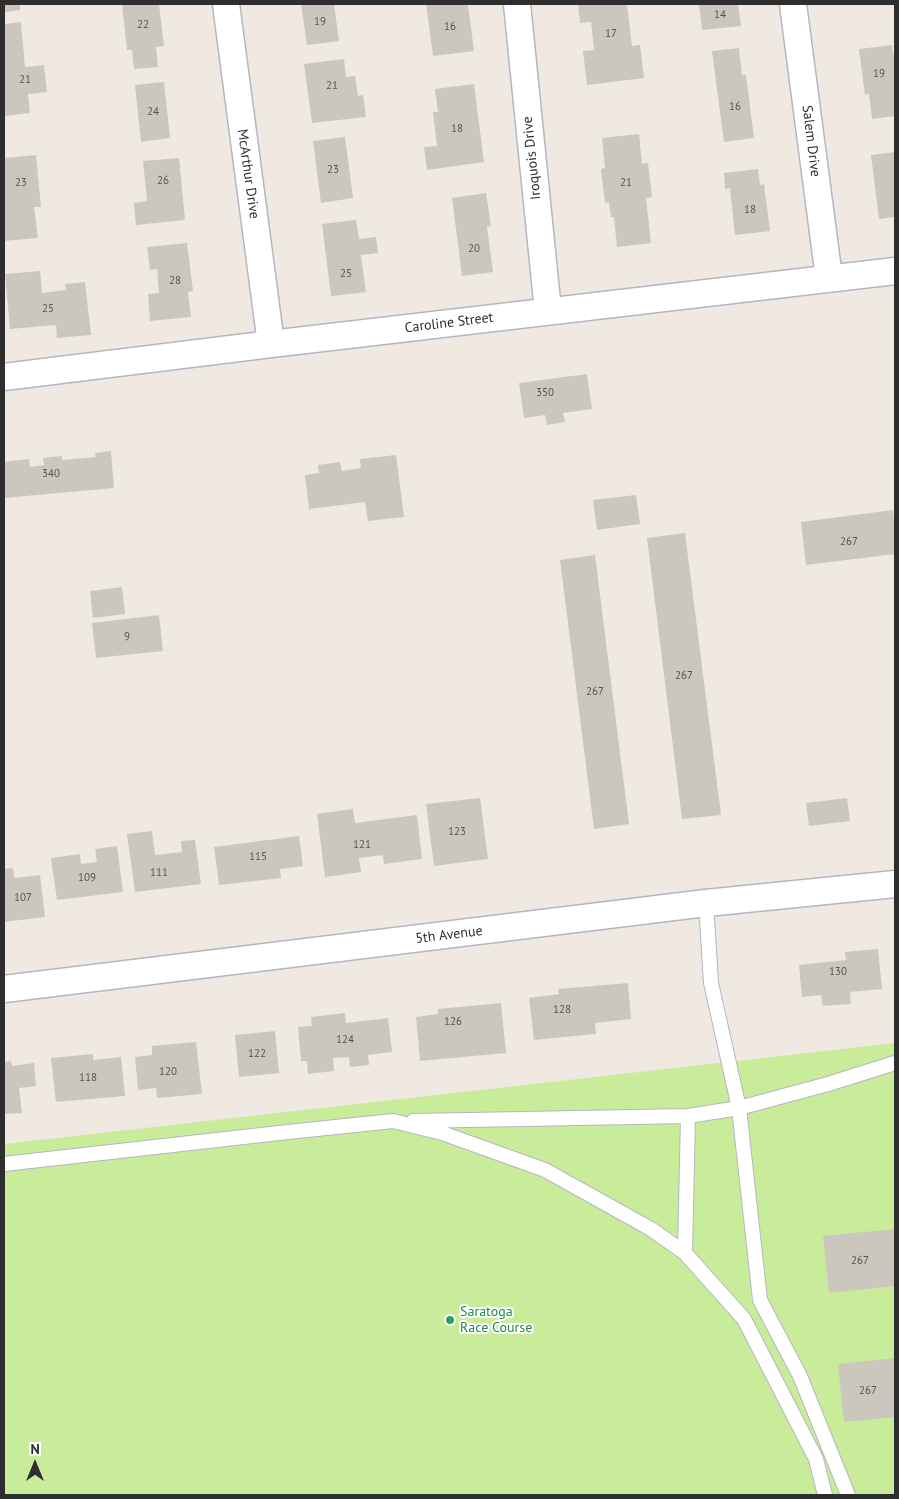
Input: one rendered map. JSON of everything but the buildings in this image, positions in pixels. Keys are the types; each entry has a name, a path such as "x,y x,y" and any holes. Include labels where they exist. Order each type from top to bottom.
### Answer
{"street":[{"name":"McArthur Drive","path":"226,4 271,344"},
{"name":"Iroquois Drive","path":"517,4 548,311"},
{"name":"Salem Drive","path":"793,4 829,278"},
{"name":"Caroline Street","path":"4,377 895,270"},
{"name":"5th Avenue","path":"4,989 706,903 895,884"}],"lane":[{"path":"706,903 711,983 739,1108 760,1300 800,1376 848,1495"},
{"path":"4,1164 393,1121 688,1116 739,1108 828,1084 895,1063"},
{"path":"685,1253 688,1116"},
{"path":"393,1121 442,1133 545,1170 651,1229 685,1253 744,1319 816,1459 825,1495"}],"green space":[{"name":"Saratoga Race Course","path":"895,1043 895,1495 4,1495 4,1144"}],"place":[{"name":"Saratoga Race Course","path":"450,1320"}]}
